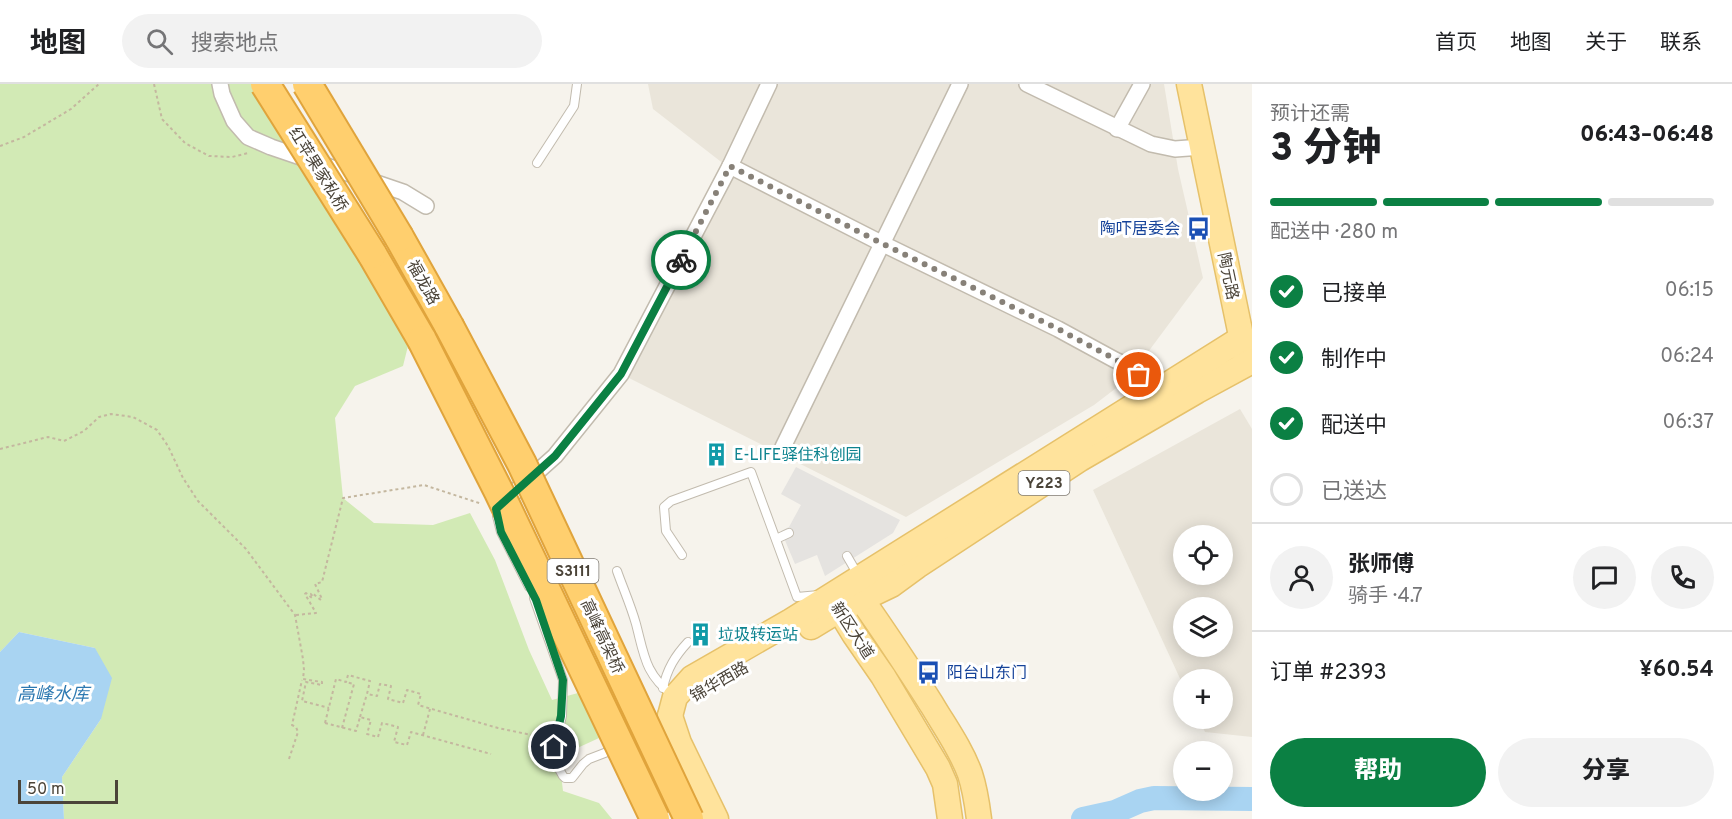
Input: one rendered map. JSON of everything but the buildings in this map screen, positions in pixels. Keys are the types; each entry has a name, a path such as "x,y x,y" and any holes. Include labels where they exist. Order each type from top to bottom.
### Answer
{"highway":[{"name":"红苹果家私桥","path":"265,84 372,254"},
{"name":"红苹果家私桥","path":"307,84 399,237"},
{"name":"福龙路","path":"399,237 449,326"},
{"name":"福龙路","path":"372,254 422,340"},
{"name":"高峰高架桥","path":"449,326 522,464 689,819"},
{"name":"高峰高架桥","path":"422,340 499,492 654,819"}],"main road":[{"name":"陶元路","path":"1189,84 1248,352"},
{"name":"陶元路","path":"1205,84 1252,305"},
{"name":"锦华西路","path":"666,710 692,678 861,589 1154,394 1248,352"},
{"name":"锦华西路","path":"861,589 891,585 916,566 1248,352"},
{"name":"新区大道","path":"861,589 962,755 975,790 978,815"},
{"name":"新区大道","path":"835,603 883,676 938,768 945,784 950,819"},
{"path":"883,676 905,663"},
{"path":"666,710 684,755 716,819"}],"street":[{"path":"220,84 234,121 248,136 271,147 403,192 426,206"},
{"path":"496,509 555,456 621,374 730,166 769,84"},
{"path":"783,447 960,84"},
{"path":"1027,84 1116,129 1160,147 1175,149 1202,147"},
{"path":"1116,129 1142,84"},
{"path":"730,166 1128,366 1144,380 1154,394"}],"lane":[{"path":"537,163 574,106 577,84"},
{"path":"682,555 666,531 664,507 671,501 751,472 797,597 811,595 835,603"},
{"path":"496,509 501,532 536,600 563,680 561,716 553,758 563,776 572,778 582,764 615,749 666,710"},
{"path":"776,539 789,534"},
{"path":"847,556 861,589"},
{"path":"617,571 636,624 645,662 666,710"},
{"path":"666,710 666,674 675,657 688,642"}],"path":[{"path":"0,146 24,137 70,109 99,84"},
{"path":"154,84 162,119 185,142 209,156 232,157 271,147"},
{"path":"0,449 48,437 64,441 84,431 103,416 133,417 157,430 198,501 246,549 295,615 304,670 292,725 298,732 289,759"},
{"path":"295,615 315,613 306,593 312,598 310,594 312,593 322,599 315,584 322,582 343,498 424,485 496,509"},
{"path":"342,728 354,684 346,682 336,679 325,722 342,728 356,731 370,681 348,675 346,682"},
{"path":"303,679 322,682 322,685 306,682 302,701 329,708"},
{"path":"366,693 377,696 380,684 391,686 388,699 403,704 407,690 421,694 418,705 498,728 546,738"},
{"path":"423,735 430,709"},
{"path":"360,717 371,720 367,734 378,737 382,723 398,727 394,742 407,745 411,732 491,754"}],"shaded area":[{"path":"648,84 1164,84 1178,169 1203,278 1128,379 1094,405 906,517 621,374 729,168 653,109"},
{"path":"1240,409 1252,429 1252,737 1205,732 1204,729 1233,729 1233,669 1176,669 1093,490"},
{"path":"796,467 900,520 893,533 825,576 817,555 795,564 781,531 789,527 801,505 781,494"}],"green space":[{"path":"0,84 251,84 313,180 408,346 403,366 355,386 335,418 343,498 374,523 433,525 470,513 495,560 529,650 552,700 578,693 599,738 573,750 560,766 563,791 599,803 612,819 64,819 62,777 101,719 95,648 19,632 0,652"}],"water":[{"name":"高峰水库","path":"19,632 95,648 112,678 101,719 62,777 64,819 0,819 0,652"}],"waterway":[{"path":"1083,819 1115,812 1140,801 1154,798 1252,799"}],"way so far":[{"path":"681,260 730,166 1058,329 1128,366 1139,375"}],"place":[{"name":"陶吓居委会","path":"1198,228"},
{"name":"E-LIFE驿住科创园","path":"716,454"},
{"name":"垃圾转运站","path":"700,634"},
{"name":"阳台山东门","path":"929,672"}],"route":[{"path":"554,747 561,716 563,680 536,600 501,532 496,509 555,456 621,374 681,260"}]}
